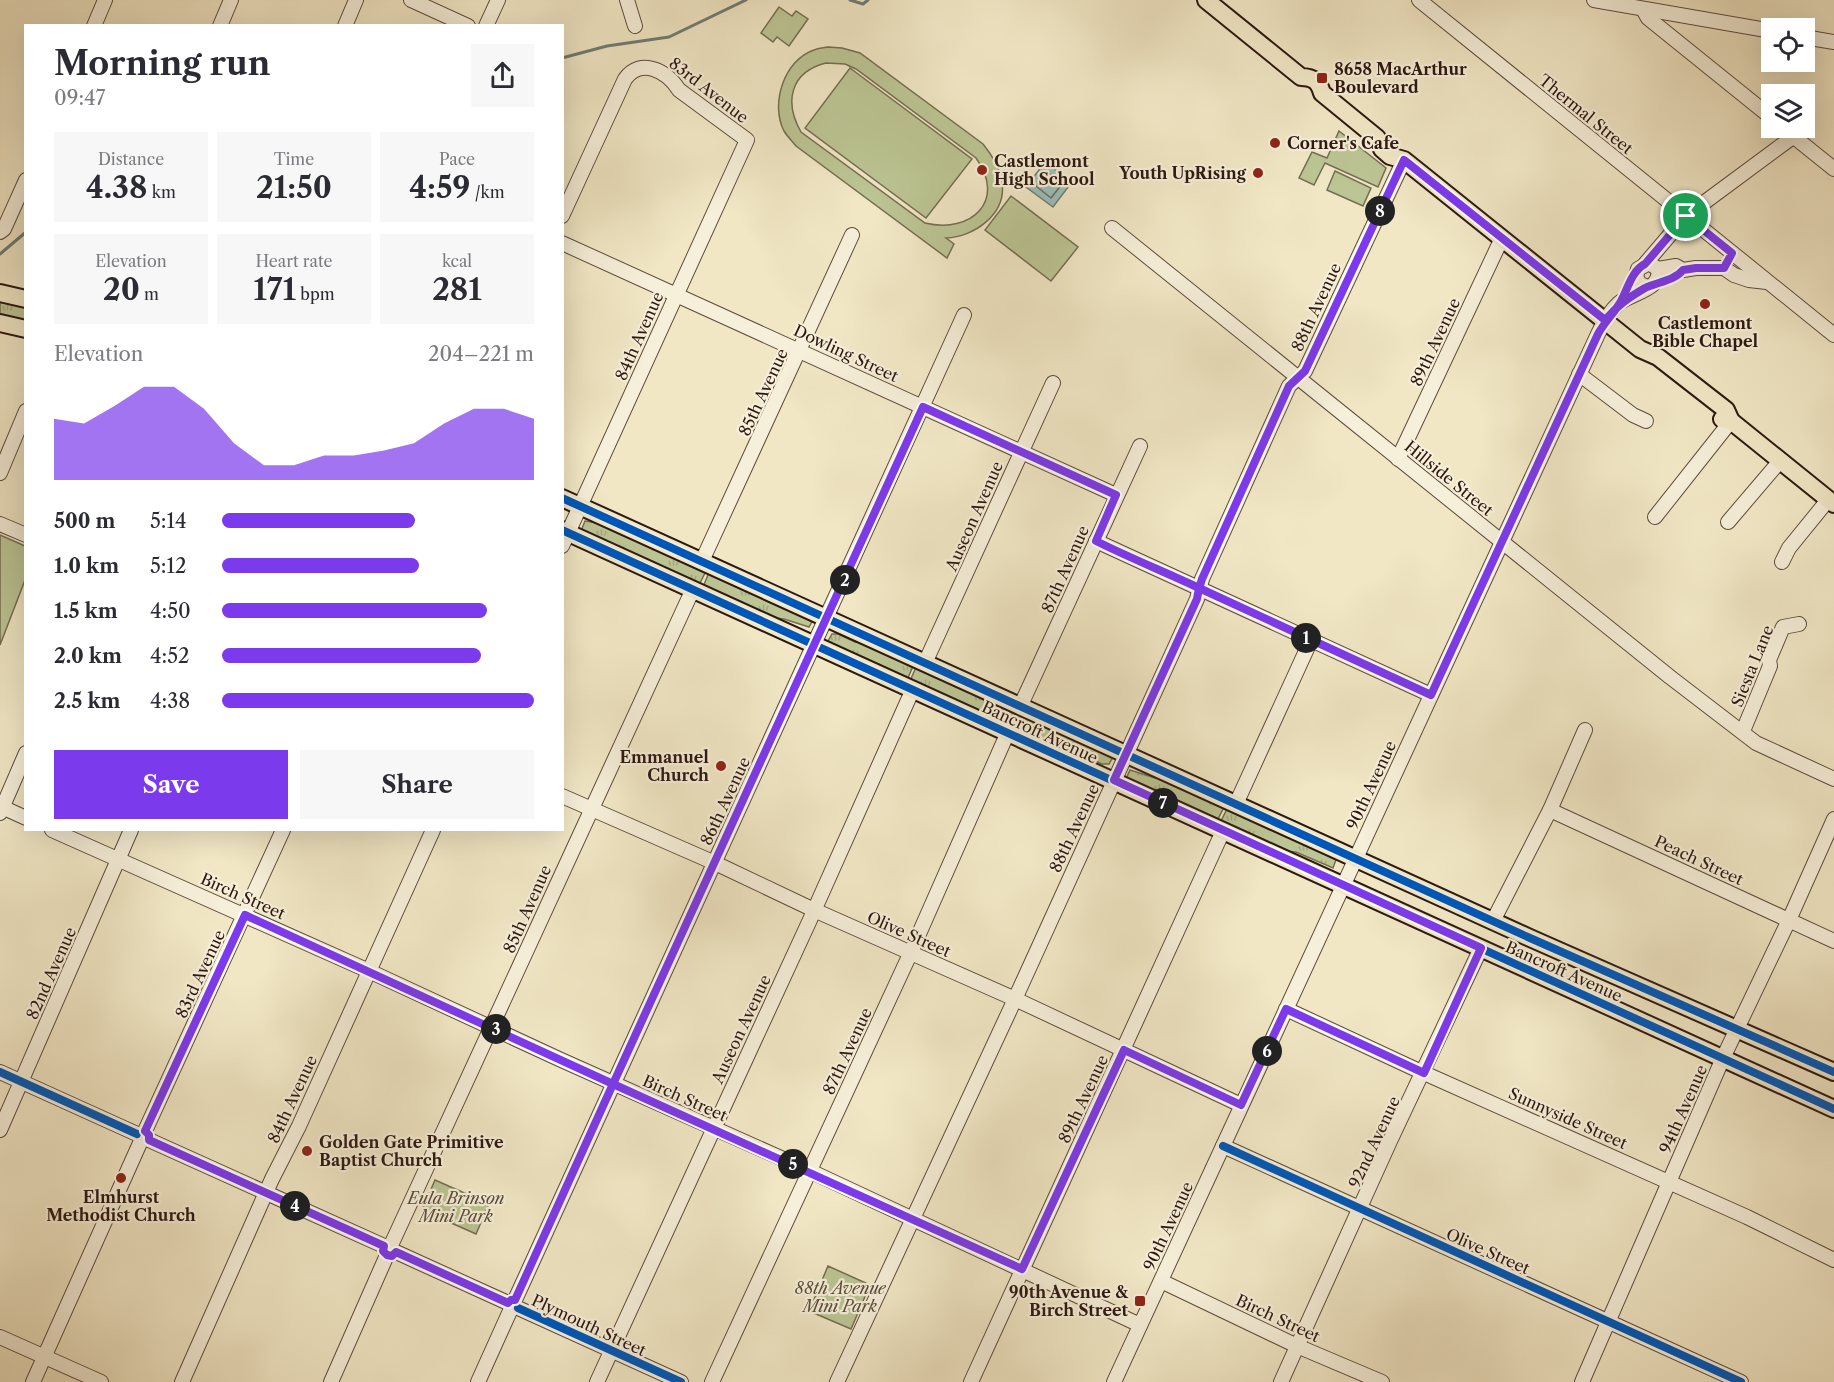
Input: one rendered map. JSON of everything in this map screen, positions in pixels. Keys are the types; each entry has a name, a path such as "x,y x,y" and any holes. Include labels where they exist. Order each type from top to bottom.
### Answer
{"main road":[{"path":"1206,0 1301,77 1310,77 1320,84 1322,93 1377,138 1389,140 1397,147 1404,160 1640,349 1659,358 1726,410 1731,421 1831,502"},
{"path":"0,293 24,299"},
{"path":"0,323 24,329"},
{"name":"Bancroft Avenue","path":"564,499 1355,859 1834,1072"},
{"name":"Bancroft Avenue","path":"564,536 693,589 1834,1109"}],"street":[{"path":"95,24 105,0"},
{"path":"221,24 231,0"},
{"path":"346,24 356,0"},
{"path":"411,0 464,24"},
{"path":"487,24 498,0"},
{"path":"627,0 635,26"},
{"name":"Thermal Street","path":"1419,0 1834,335"},
{"path":"1594,0 1761,29"},
{"path":"1643,9 1648,18 1761,109"},
{"path":"1815,39 1834,42"},
{"name":"83rd Avenue","path":"564,212 625,79 636,68 650,67 657,70 679,90 747,140"},
{"name":"90th Avenue","path":"1114,1382 1605,320 1649,275 1686,216 1781,138"},
{"path":"1795,138 1834,169"},
{"name":"84th Avenue","path":"564,536 580,506 747,140"},
{"name":"88th Avenue","path":"837,1382 1197,599 1202,579 1289,386 1305,371 1404,160"},
{"path":"0,232 4,229 24,184"},
{"name":"Hillside Street","path":"1112,228 1670,678 1756,743 1834,779"},
{"name":"85th Avenue","path":"702,561 852,235"},
{"name":"89th Avenue","path":"1398,459 1502,238"},
{"name":"Dowling Street","path":"564,244 1116,495"},
{"path":"1649,275 1676,266 1683,270 1724,268 1732,253"},
{"name":"Thermal Street","path":"1724,268 1749,280 1767,282"},
{"name":"86th Avenue","path":"478,1382 816,645 964,315"},
{"path":"1579,374 1633,415 1646,421"},
{"name":"Auseon Avenue","path":"925,663 1053,383"},
{"path":"0,473 24,416"},
{"path":"1655,517 1731,421"},
{"name":"87th Avenue","path":"1020,706 1140,446"},
{"path":"1728,522 1780,461"},
{"path":"1782,562 1789,548 1831,502"},
{"path":"0,524 24,535"},
{"path":"1096,541 1431,695"},
{"name":"85th Avenue","path":"331,1382 590,809 693,589"},
{"name":"Siesta Lane","path":"1743,731 1770,666 1769,660 1784,627 1799,624"},
{"path":"1236,804 1311,640"},
{"name":"Auseon Avenue","path":"597,1382 913,689"},
{"path":"1493,921 1550,810 1585,730"},
{"name":"87th Avenue","path":"712,1382 911,952 1008,732"},
{"path":"24,758 1,810 24,817"},
{"name":"Olive Street","path":"564,797 1015,999 1241,1105"},
{"name":"Peach Street","path":"1550,810 1834,941"},
{"name":"94th Avenue","path":"1582,1382 1723,1058 1834,819"},
{"name":"Birch Street","path":"54,831 810,1171 1140,1325"},
{"name":"82nd Avenue","path":"0,1130 131,831"},
{"name":"83rd Avenue","path":"33,1382 283,831"},
{"name":"84th Avenue","path":"182,1382 433,831"},
{"name":"89th Avenue","path":"971,1382 1223,831"},
{"name":"92nd Avenue","path":"1281,1382 1390,1141 1481,948"},
{"name":"Sunnyside Street","path":"1286,1009 1424,1073 1669,1181 1834,1260"},
{"name":"Plymouth Street","path":"0,1072 681,1382"},
{"name":"Olive Street","path":"1223,1146 1741,1382"},
{"name":"Birch Street","path":"1161,1281 1298,1346 1382,1382"},
{"path":"0,1337 101,1382"}],"green space":[{"path":"779,7 792,16 796,11 808,19 789,46 777,37 773,42 761,33"},
{"path":"826,47 860,53 983,144 992,157 1002,182 999,204 994,214 977,228 957,237 946,238 954,244 947,258 796,146 784,131 779,108 782,84 795,63 804,55","holes":["826,63 845,64 856,69 976,158 985,174 988,188 986,200 970,219 957,224 925,223 801,132 796,121 792,99 798,81 814,67"]},
{"path":"850,68 972,159 926,218 805,128"},
{"path":"1339,131 1386,168 1378,187 1325,163 1314,185 1299,178 1312,152 1327,158"},
{"path":"1335,171 1371,188 1363,206 1327,190"},
{"path":"1011,196 1078,247 1051,281 985,230"},
{"path":"0,300 24,306 24,325 0,318"},
{"path":"585,521 622,530 707,569 699,585 581,531"},
{"path":"0,535 24,546 24,583 0,645"},
{"path":"710,570 814,618 809,627 773,618 703,587"},
{"path":"832,634 838,634 855,642 869,643 914,664 907,680 827,643"},
{"path":"917,665 1008,706 1001,723 910,681"},
{"path":"1012,708 1114,755 1109,764 1102,764 1087,757 1072,755 1004,725"},
{"path":"1130,770 1155,778 1163,778 1225,805 1217,821 1126,779"},
{"path":"1228,807 1337,857 1333,868 1296,852 1284,851 1220,823"},
{"name":"Eula Brinson Mini Park","path":"435,1180 489,1204 476,1234 422,1210"},
{"name":"88th Avenue Mini Park","path":"828,1266 870,1285 851,1329 809,1311"}],"water":[{"path":"1045,162 1072,182 1053,207 1026,187"}],"waterway":[{"path":"564,57 607,46 669,37 746,0"},
{"path":"850,0 863,4 868,0"},
{"path":"0,254 24,234"}],"cycle path":[{"path":"564,499 1530,938 1834,1072"},
{"path":"564,531 1834,1109"},
{"path":"0,1072 137,1134"},
{"path":"149,1140 384,1246"},
{"path":"1223,1146 1741,1382"},
{"path":"396,1252 508,1303"},
{"path":"518,1308 681,1382"}],"place":[{"name":"8658 MacArthur Boulevard","path":"1322,78"},
{"name":"Corner's Cafe","path":"1275,143"},
{"name":"Castlemont High School","path":"982,170"},
{"name":"Youth UpRising","path":"1258,173"},
{"name":"Castlemont Bible Chapel","path":"1705,304"},
{"name":"Emmanuel Church","path":"721,766"},
{"name":"Golden Gate Primitive Baptist Church","path":"307,1151"},
{"name":"Elmhurst Methodist Church","path":"121,1178"},
{"name":"90th Avenue & Birch Street","path":"1140,1301"}],"route":[{"path":"1686,216 1645,264 1638,268 1620,303 1605,320 1431,695 1199,588 1157,570 1096,541 1116,495 923,407 816,645 613,1084 245,915 145,1131 148,1132 149,1140 384,1246 383,1251 389,1256 396,1252 508,1303 515,1300 613,1084 810,1171 1022,1269 1124,1050 1241,1105 1286,1009 1424,1073 1481,948 1114,780 1197,599 1199,588 1202,579 1289,386 1305,371 1404,160 1605,320 1613,311 1620,303 1656,283 1678,276 1683,270 1724,268 1732,253 1686,216"}]}
